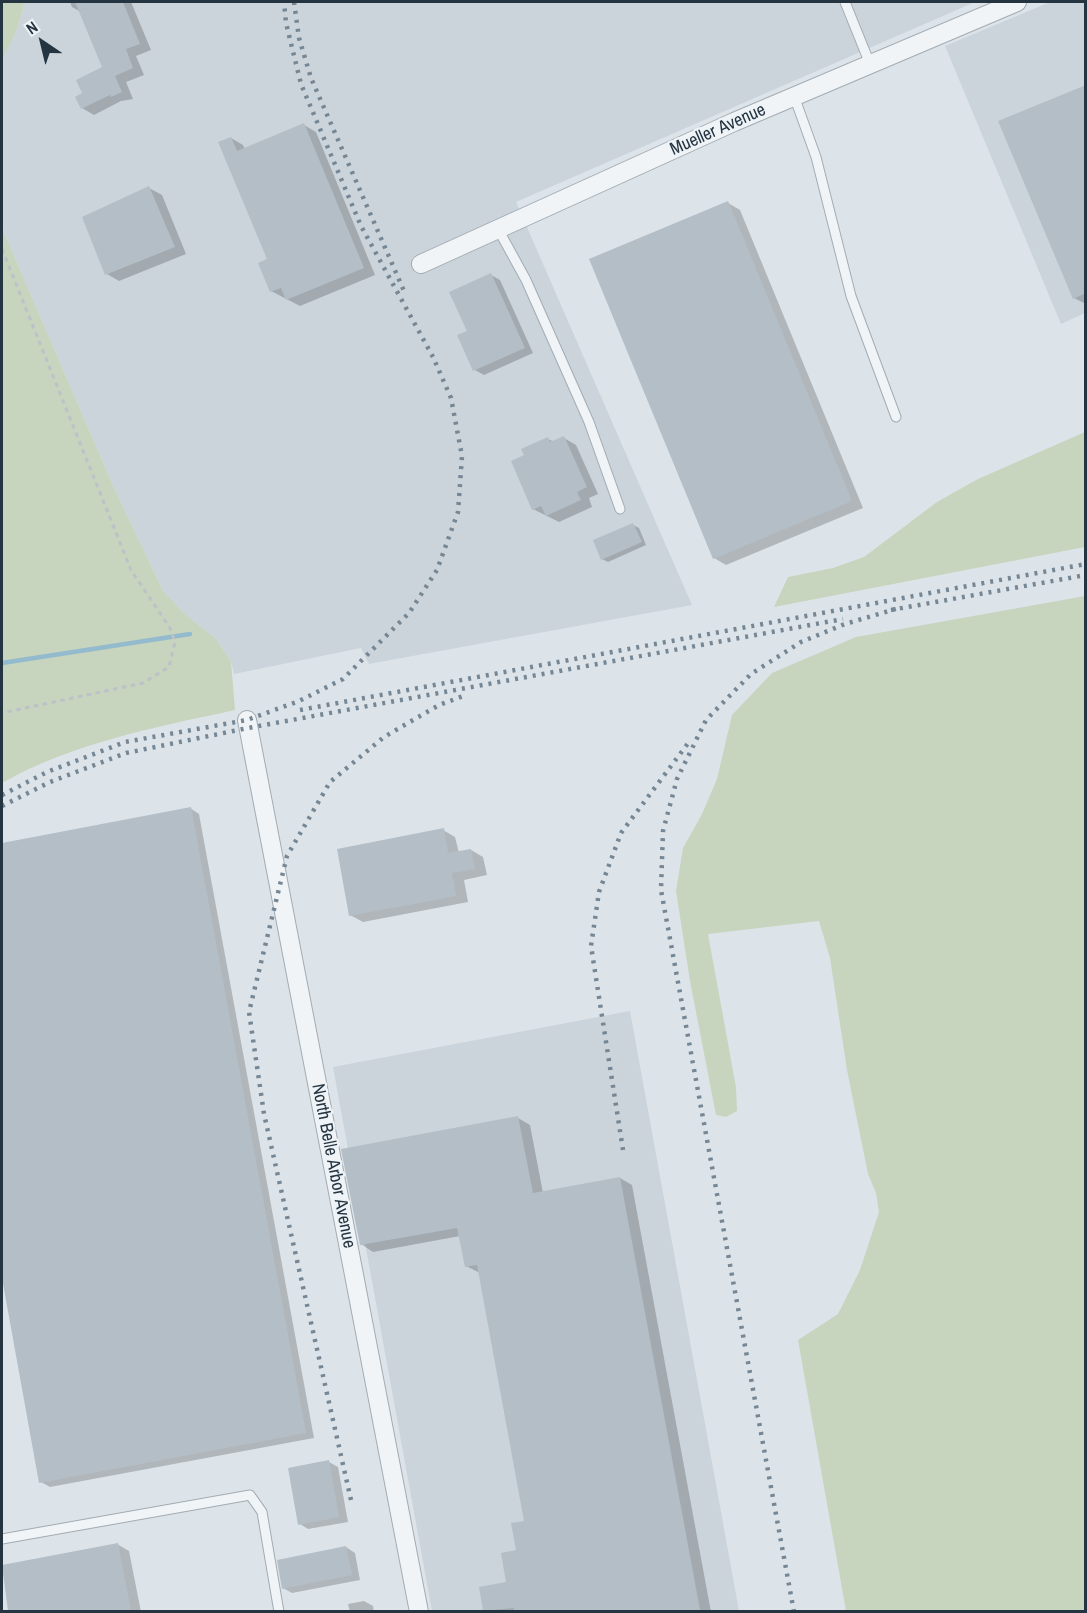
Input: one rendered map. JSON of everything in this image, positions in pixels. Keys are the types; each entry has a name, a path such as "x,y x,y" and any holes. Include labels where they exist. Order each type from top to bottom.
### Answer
{"street":[{"name":"Mueller Avenue","path":"421,264 794,96 1017,2"},
{"name":"North Belle Arbor Avenue","path":"247,720 419,1611"}],"lane":[{"path":"845,2 870,64"},
{"path":"794,96 816,157 851,296 896,417"},
{"path":"498,229 526,280 589,422 620,509"},
{"path":"2,1539 250,1495 262,1512 279,1611"}],"path":[{"path":"2,249 131,570 170,628 175,642 168,667 143,683 2,713"}],"shaded area":[{"path":"25,2 975,2 516,202 692,605 369,664 361,648 234,674 231,661 216,639 184,613 163,591 115,490 2,228 2,60 16,32"},
{"path":"1050,2 1085,2 1085,313 1061,324 945,46"},
{"path":"630,1011 739,1611 432,1611 333,1067"}],"green space":[{"path":"2,2 25,2 16,32 2,60"},
{"path":"2,228 115,490 163,591 184,613 216,639 231,661 235,710 145,730 86,747 29,769 2,783"},
{"path":"1085,432 1085,547 774,607 788,577 833,568 864,557 937,502 978,479"},
{"path":"1085,596 1085,1611 846,1611 798,1340 838,1314 860,1270 879,1212 876,1193 868,1174 847,1070 830,958 819,921 708,934 736,1087 737,1111 726,1117 716,1115 690,981 676,891 683,848 702,814 717,779 732,715 772,673 856,637"}],"building":[{"path":"75,2 123,2 140,44 126,49 133,68 115,76 122,92 111,97 110,95 81,109 75,97 82,93 76,80 102,67"},
{"path":"1086,85 1086,293 1073,299 998,121"},
{"path":"304,123 364,268 286,300 281,288 270,292 258,263 267,259 218,142 231,137 237,151"},
{"path":"149,186 175,247 105,275 82,217"},
{"path":"728,201 852,501 713,559 589,259"},
{"path":"491,273 525,348 473,371 457,335 467,331 449,292"},
{"path":"564,436 587,487 577,492 581,500 546,516 541,506 532,510 511,461 524,455 521,449 548,437 550,442"},
{"path":"633,523 642,542 601,560 593,540"},
{"path":"191,807 306,1433 39,1483 2,1278 2,843"},
{"path":"444,828 448,853 471,849 475,869 452,873 456,896 349,916 337,849"},
{"path":"518,1116 533,1193 620,1177 700,1610 514,1611 514,1608 483,1611 479,1587 506,1582 501,1553 516,1550 511,1523 524,1521 477,1265 465,1267 457,1228 360,1245 341,1149"},
{"path":"329,1460 339,1517 298,1525 288,1468"},
{"path":"118,1543 131,1611 8,1611 2,1565"},
{"path":"346,1546 352,1575 282,1589 277,1560"}],"waterway":[{"path":"2,663 190,634"}],"railway":[{"path":"2,795 47,772 125,742 247,720 299,701 343,679 409,613 437,570 458,512 462,456 451,398 433,357 361,226 301,84 286,23 284,2"},
{"path":"294,2 299,38 311,78 404,291"},
{"path":"300,710 1086,564"},
{"path":"891,610 1086,575"},
{"path":"794,1612 661,890 663,831 677,779 706,720 751,674 801,642 845,624 899,608"},
{"path":"2,806 50,782 126,753 248,728 843,619"},
{"path":"351,1500 264,1114 249,1012 287,856 330,782 384,737 439,705 466,695"},
{"path":"623,1150 591,946 599,892 621,833 689,742"}]}
